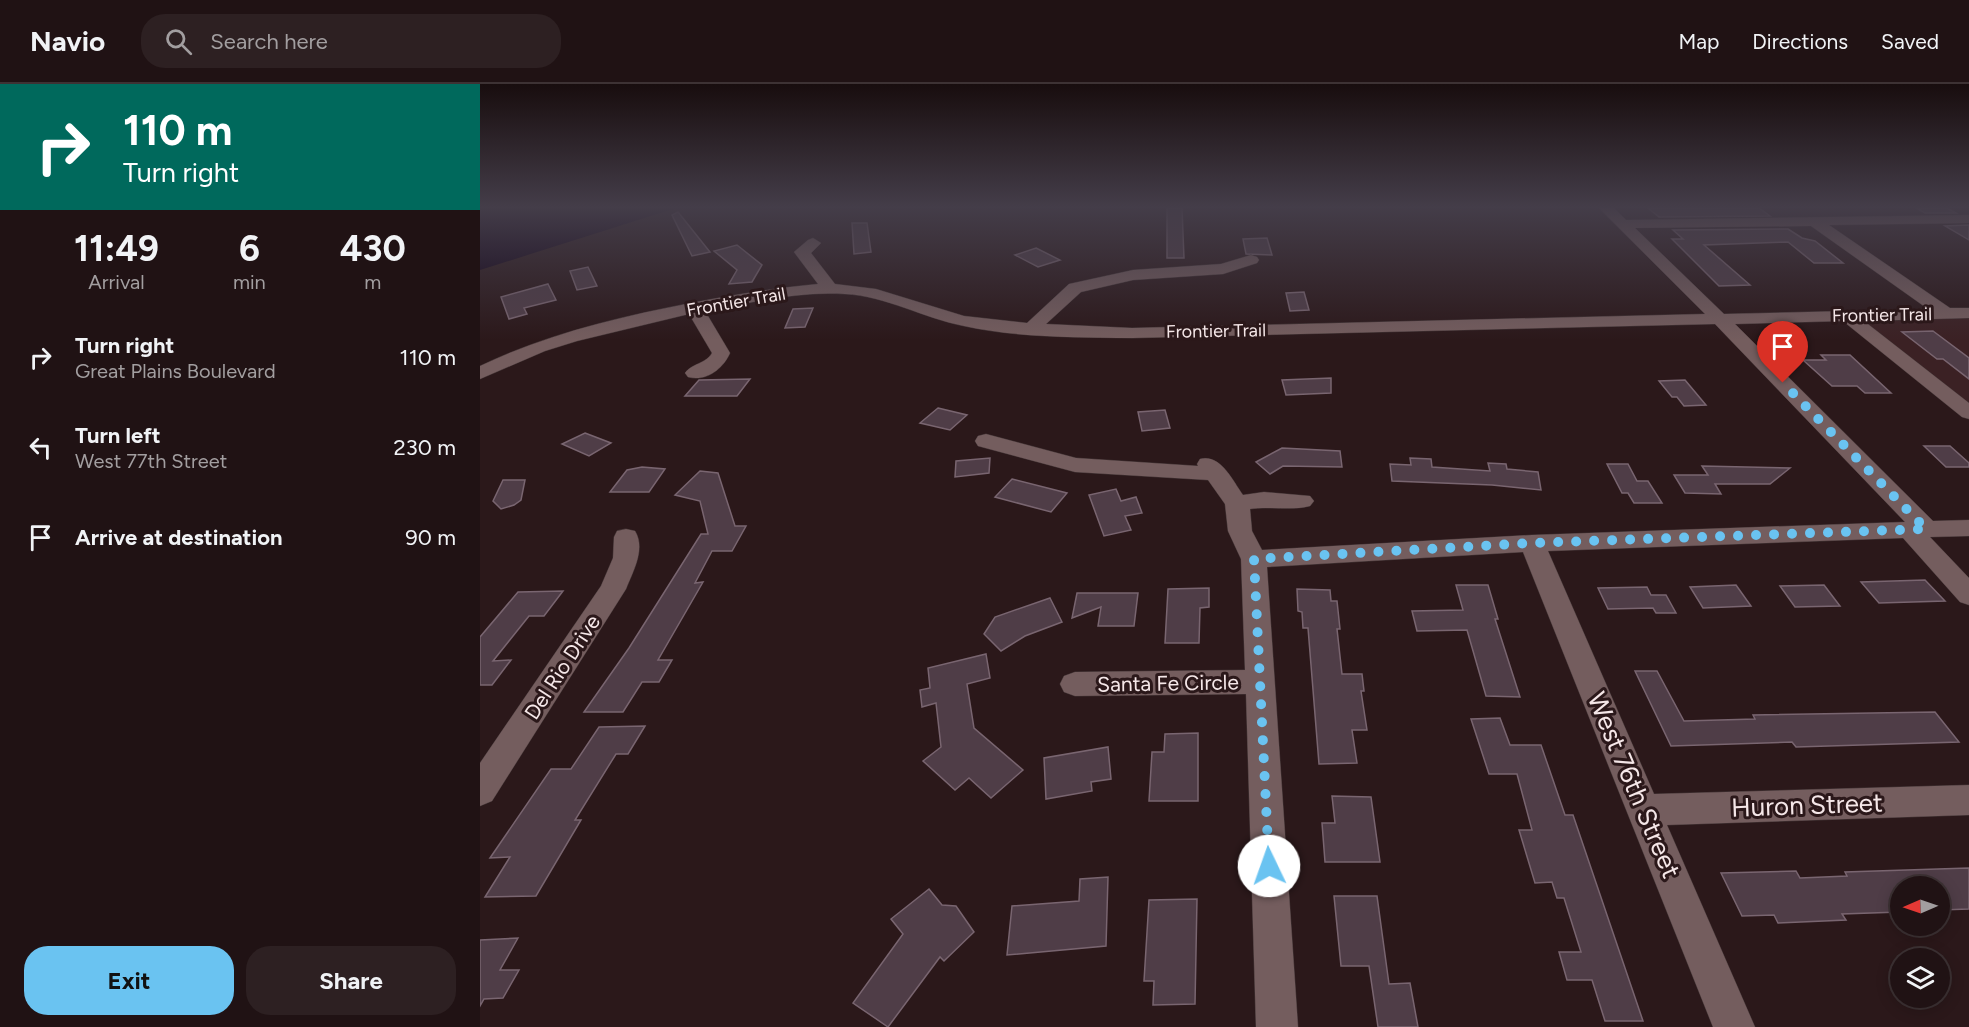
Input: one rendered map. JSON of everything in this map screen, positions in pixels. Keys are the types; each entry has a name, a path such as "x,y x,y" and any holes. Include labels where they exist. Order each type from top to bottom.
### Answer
{"street":[{"path":"802,252 830,289"},
{"path":"1651,252 1719,318 1917,529 1969,595"},
{"path":"1858,252 1947,314"},
{"path":"1031,329 1075,288 1133,275 1223,269 1251,260"},
{"name":"Frontier Trail","path":"480,373 522,354 588,332 694,308 764,296 830,289 866,291 963,320 1031,329 1195,333 1969,313"},
{"path":"694,308 721,353 711,367 695,373"},
{"path":"1847,316 1969,413"},
{"path":"986,441 1076,465 1212,469 1238,503 1240,531 1254,559 1277,1027"},
{"path":"1238,503 1264,499 1302,501"},
{"path":"1254,559 1532,543 1969,528"},
{"name":"Del Rio Drive","path":"480,791 614,589 626,558 626,537"},
{"name":"West 76th Street","path":"1532,543 1734,1027"},
{"name":"Santa Fe Circle","path":"1075,684 1260,682"},
{"name":"Huron Street","path":"1645,810 1969,800"}],"shaded area":[{"path":"480,252 537,252 480,270"},
{"path":"1969,313 1969,413 1847,316"}],"building":[{"path":"690,252 710,252 692,256"},
{"path":"715,252 746,252 762,265 752,282 729,284 737,270"},
{"path":"1024,252 1044,252 1060,260 1038,267 1015,255"},
{"path":"1167,252 1184,252 1184,258 1167,258"},
{"path":"1246,252 1271,252 1272,255 1246,254"},
{"path":"1685,252 1712,252 1750,285 1719,286"},
{"path":"1800,252 1829,252 1843,263 1814,263"},
{"path":"588,267 597,286 577,290 570,271"},
{"path":"548,284 556,300 524,308 527,314 509,319 501,297"},
{"path":"1304,292 1309,310 1290,311 1286,293"},
{"path":"813,308 805,327 785,328 793,309"},
{"path":"1933,331 1969,358 1969,379 1943,359 1937,359 1902,332"},
{"path":"1821,355 1850,355 1891,393 1865,393 1857,386 1832,386 1803,360 1826,360"},
{"path":"1331,378 1331,393 1286,395 1282,380"},
{"path":"750,379 737,396 685,396 699,380"},
{"path":"1685,380 1706,405 1684,406 1677,397 1672,397 1659,381"},
{"path":"938,408 967,415 950,430 920,423"},
{"path":"1165,410 1170,428 1142,431 1138,412"},
{"path":"585,433 611,443 589,456 562,444"},
{"path":"1924,446 1950,446 1969,463 1969,467 1946,467"},
{"path":"1282,448 1340,451 1342,467 1283,466 1270,474 1256,462"},
{"path":"990,458 989,473 955,477 956,461"},
{"path":"1410,458 1431,459 1432,467 1490,471 1488,463 1506,464 1507,469 1538,472 1541,490 1492,485 1392,481 1390,464 1411,465"},
{"path":"1607,464 1628,464 1637,481 1648,481 1662,503 1634,503 1628,493 1622,493"},
{"path":"1702,466 1790,468 1770,484 1715,484 1721,494 1685,493 1674,475 1708,475"},
{"path":"642,467 665,469 649,492 610,492 627,470"},
{"path":"700,471 718,473 735,526 746,526 732,551 712,551 695,583 703,582 658,660 672,660 659,682 642,682 623,712 584,712 629,648 701,534 708,534 700,501 675,495"},
{"path":"1012,479 1067,493 1051,512 995,497"},
{"path":"503,480 525,480 521,500 501,509 493,501"},
{"path":"1116,489 1121,501 1136,497 1142,513 1125,516 1131,530 1104,536 1089,495"},
{"path":"1925,580 1945,601 1879,603 1861,582"},
{"path":"1456,585 1488,585 1498,619 1495,619 1520,697 1486,696 1467,630 1417,631 1412,611 1463,610"},
{"path":"1736,585 1751,606 1703,608 1690,587"},
{"path":"1824,585 1840,606 1795,607 1780,586"},
{"path":"1647,587 1651,595 1666,595 1676,613 1656,613 1653,608 1608,609 1598,588"},
{"path":"1209,588 1209,607 1200,608 1199,643 1165,643 1168,589"},
{"path":"1297,589 1330,590 1331,601 1337,601 1340,629 1337,629 1342,674 1362,674 1364,691 1361,691 1367,730 1352,730 1357,763 1319,764 1308,628 1303,628 1302,612 1298,611"},
{"path":"563,591 544,616 529,616 493,661 511,660 492,685 480,685 480,637 518,592"},
{"path":"1077,593 1138,593 1134,626 1098,626 1101,607 1072,618"},
{"path":"1050,598 1062,622 1025,636 1001,651 984,634 995,617"},
{"path":"986,654 990,678 967,684 974,728 1023,770 991,798 969,778 955,790 923,761 941,747 936,703 922,707 920,690 930,688 928,668"},
{"path":"1635,671 1657,671 1684,721 1755,719 1753,715 1935,712 1959,742 1796,747 1792,742 1671,746"},
{"path":"1500,718 1510,745 1541,745 1565,815 1573,815 1643,1021 1605,1021 1592,980 1567,980 1559,952 1581,952 1564,898 1557,898 1552,882 1535,883 1519,830 1532,830 1517,774 1489,774 1471,719"},
{"path":"645,726 628,754 616,754 575,820 581,820 536,896 485,897 510,857 490,858 551,769 571,769 599,727"},
{"path":"1198,733 1198,801 1149,801 1152,752 1164,752 1165,734"},
{"path":"1108,747 1111,779 1091,782 1092,791 1046,799 1044,758"},
{"path":"1332,796 1371,797 1380,862 1325,862 1322,823 1335,823"},
{"path":"1969,868 1969,909 1950,910 1950,876 1890,876 1890,912 1842,914 1846,920 1778,923 1774,915 1742,916 1721,873 1796,871 1800,878 1847,876 1845,872"},
{"path":"1108,877 1106,946 1007,955 1012,906 1079,901 1080,879"},
{"path":"929,889 942,905 956,906 974,932 944,961 940,957 888,1027 853,1003 903,934 891,919"},
{"path":"1334,896 1377,896 1389,984 1410,983 1418,1027 1378,1027 1369,966 1341,966"},
{"path":"1197,899 1195,1004 1153,1005 1154,981 1144,981 1149,900"},
{"path":"518,938 500,970 519,970 503,998 484,999 480,1006 480,940"}],"route":[{"path":"1269,866 1254,559 1532,543 1926,529 1783,383"}]}
